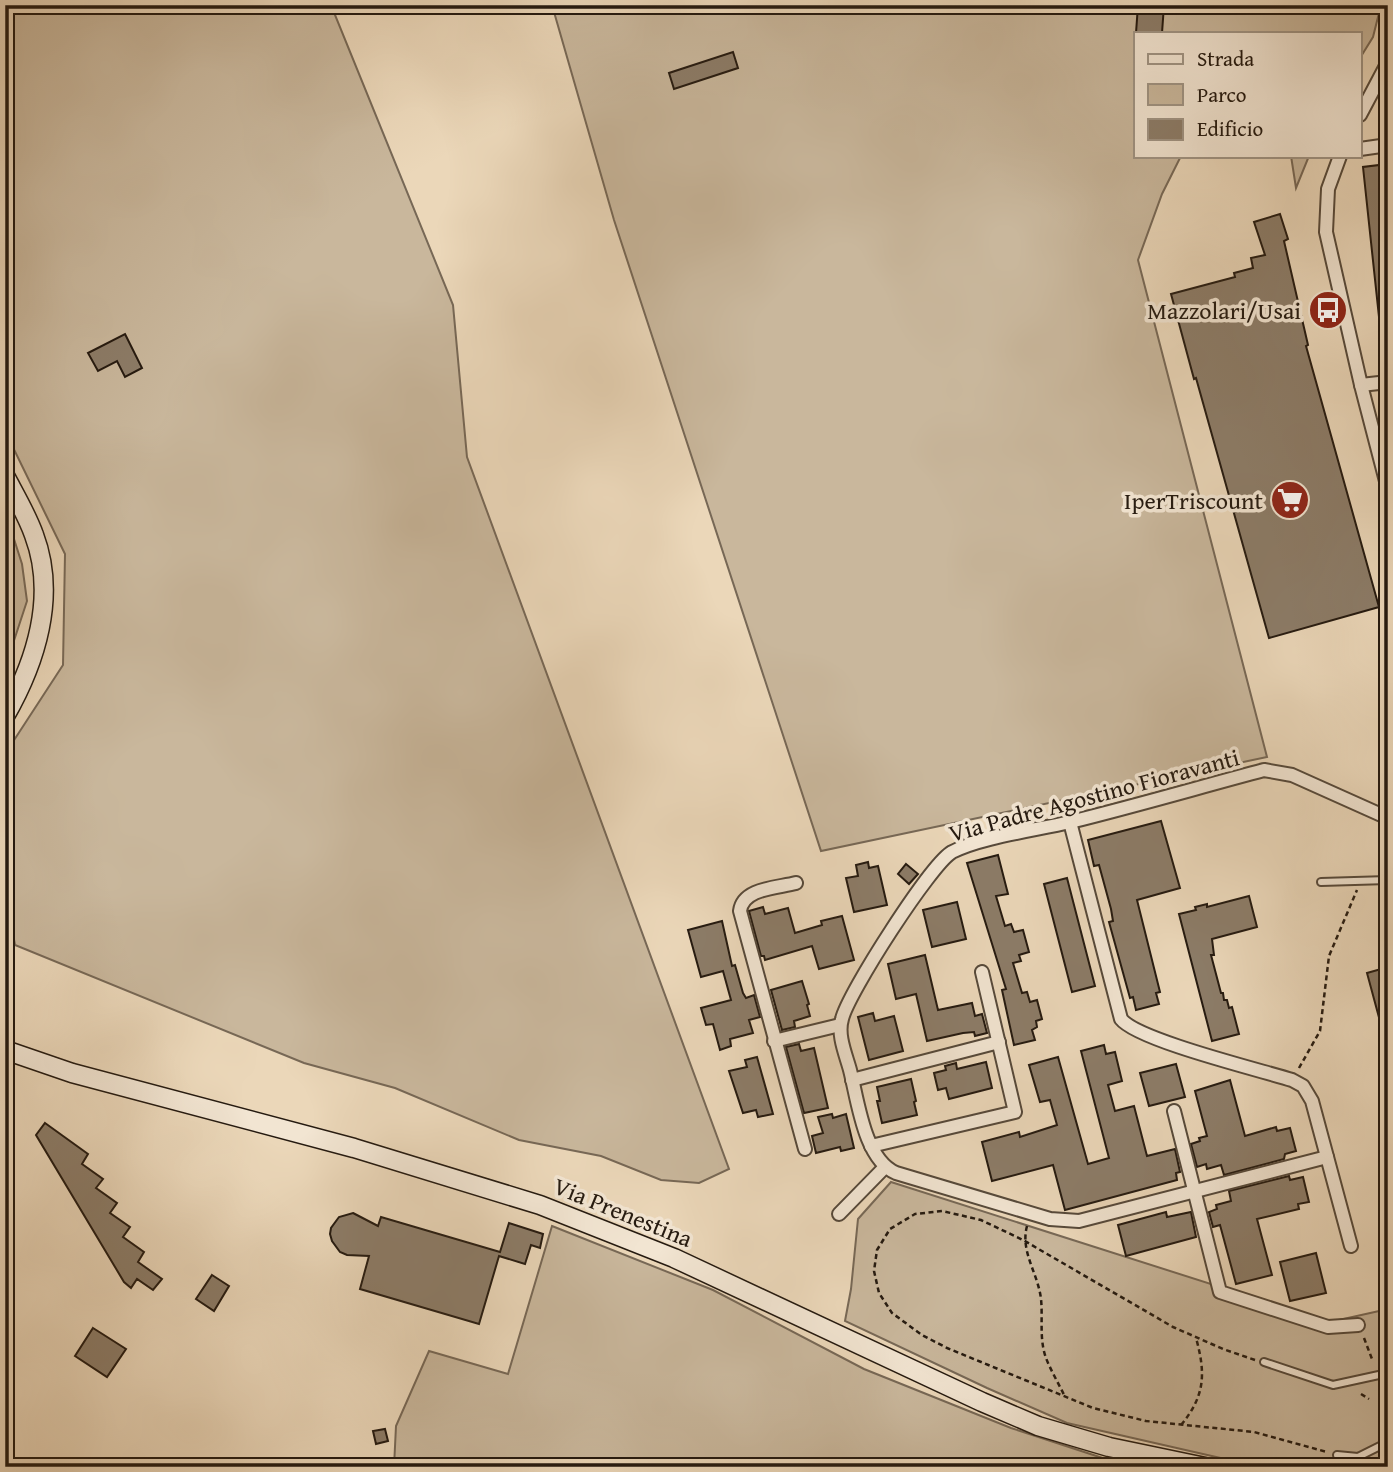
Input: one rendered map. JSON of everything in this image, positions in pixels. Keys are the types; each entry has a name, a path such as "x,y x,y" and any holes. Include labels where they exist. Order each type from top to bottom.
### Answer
{"main road":[{"path":"5,476 34,534 42,565 45,596 39,636 24,678 5,716"},
{"name":"Via Prenestina","path":"5,1050 72,1073 354,1148 540,1205 696,1268 1038,1426 1109,1447 1205,1467"}],"street":[{"path":"1362,112 1388,62"},
{"path":"1362,149 1388,145"},
{"path":"1338,158 1328,189 1326,232 1388,489"},
{"path":"1361,385 1388,382"},
{"name":"Via Padre Agostino Fioravanti","path":"840,1025 846,1008 889,934 943,858 965,847 1264,770 1292,775 1388,818"},
{"path":"1070,822 1124,1022 1131,1028 1167,1042 1292,1080 1303,1086 1311,1097 1351,1247"},
{"path":"796,883 748,896 741,907 774,1041 805,1149"},
{"path":"871,1146 1015,1112 982,972"},
{"path":"774,1041 840,1025 871,1146 885,1167 895,1173 1067,1222 1193,1193 1327,1157"},
{"path":"852,1080 999,1042"},
{"path":"1174,1111 1220,1292 1328,1327 1358,1325"},
{"path":"839,1214 885,1167"}],"lane":[{"path":"1321,882 1388,880"},
{"path":"1264,1362 1333,1385 1388,1373"},
{"path":"1337,1455 1358,1457 1388,1442"}],"path":[{"path":"1292,1080 1320,1031 1329,956 1361,881"},
{"path":"1264,1362 1173,1328 1024,1240 981,1220 942,1211 915,1214 890,1229 877,1250 874,1271 879,1293 892,1313 922,1335 947,1348 1093,1408 1146,1421 1254,1432 1337,1455"},
{"path":"1024,1240 1041,1299 1041,1336 1045,1357 1065,1397"},
{"path":"1358,1325 1372,1359"},
{"path":"1181,1425 1192,1411 1201,1392 1203,1373 1196,1338"},
{"path":"1361,1394 1369,1399"}],"green space":[{"path":"5,5 331,5 453,305 467,457 729,1169 699,1183 661,1180 601,1156 519,1140 395,1088 304,1063 15,945 5,891 5,754 63,665 65,554 5,431"},
{"path":"552,5 1381,5 1373,37 1362,55 1362,32 1134,32 1134,158 1180,158 1162,194 1138,260 1267,757 821,851 614,220"},
{"path":"1291,158 1308,158 1296,188"},
{"path":"5,511 22,564 27,601 5,668"},
{"path":"891,1182 1330,1322 1388,1309 1388,1467 1260,1467 1067,1423 845,1321 858,1219"},
{"path":"552,1226 713,1290 864,1369 1011,1428 1130,1467 394,1467 396,1426 429,1351 508,1374"}],"building":[{"path":"1138,5 1164,5 1162,32 1136,32"},
{"path":"733,52 738,68 674,89 669,73"},
{"path":"1388,164 1388,316 1379,317 1363,167"},
{"name":"IperTriscount","path":"1280,214 1288,239 1284,241 1308,345 1306,346 1379,607 1269,638 1171,294 1235,277 1234,273 1253,268 1251,258 1265,255 1254,222"},
{"path":"125,334 142,368 125,377 117,361 98,371 88,353"},
{"path":"1161,821 1180,888 1137,900 1160,992 1156,993 1159,1004 1136,1010 1133,997 1130,998 1109,922 1113,921 1111,909 1099,865 1094,866 1088,840"},
{"path":"998,855 1008,894 996,896 1005,926 1011,924 1014,932 1023,930 1029,952 1019,955 1021,961 1013,963 1022,993 1027,992 1030,1002 1037,1000 1042,1019 1036,1021 1037,1027 1032,1030 1035,1040 1014,1045 1002,990 1006,989 967,863"},
{"path":"868,862 869,868 878,866 887,905 854,912 846,878 858,876 856,865"},
{"path":"906,864 918,874 909,884 898,874"},
{"path":"1067,878 1095,986 1072,992 1044,884"},
{"path":"1249,896 1257,927 1212,939 1214,955 1211,955 1221,993 1229,1008 1232,1007 1239,1034 1212,1041 1179,914 1196,910 1195,907 1207,904 1207,907"},
{"path":"957,902 966,939 932,947 923,910"},
{"path":"763,907 765,914 788,908 795,933 822,925 821,921 842,916 854,960 819,969 812,946 765,960 764,956 761,956 749,911"},
{"path":"722,921 732,966 735,965 746,998 754,995 760,1017 749,1020 753,1033 730,1039 731,1046 720,1050 713,1024 706,1025 701,1008 731,1000 723,971 701,977 688,930"},
{"path":"925,955 938,1010 972,1003 975,1016 982,1014 987,1033 975,1036 974,1032 963,1033 927,1041 916,994 896,999 888,964"},
{"path":"1388,967 1388,1035 1384,1036 1367,973"},
{"path":"802,981 810,1016 794,1021 795,1027 782,1030 771,990"},
{"path":"873,1013 875,1021 894,1016 903,1051 869,1060 858,1017"},
{"path":"799,1044 801,1051 814,1048 828,1108 804,1113 786,1047"},
{"path":"1104,1045 1106,1054 1115,1052 1122,1081 1108,1085 1115,1111 1134,1106 1147,1156 1175,1149 1180,1172 1176,1173 1177,1180 1065,1210 1053,1165 992,1181 982,1142 1019,1132 1020,1137 1057,1125 1050,1100 1040,1102 1029,1065 1058,1057 1088,1164 1109,1158 1081,1051"},
{"path":"757,1057 773,1114 758,1117 756,1110 743,1113 729,1071 747,1067 745,1060"},
{"path":"986,1062 992,1088 949,1099 946,1088 938,1090 934,1073 946,1070 945,1066 956,1063 957,1069"},
{"path":"1176,1064 1185,1097 1149,1106 1140,1073"},
{"path":"911,1079 917,1115 882,1123 877,1087"},
{"path":"1230,1080 1245,1136 1276,1127 1277,1131 1290,1128 1296,1151 1285,1154 1284,1159 1224,1175 1221,1165 1207,1169 1206,1164 1197,1167 1191,1144 1207,1136 1195,1091"},
{"path":"832,1114 833,1118 846,1114 854,1148 841,1151 840,1147 816,1153 812,1136 823,1133 818,1117"},
{"path":"45,1123 88,1154 82,1164 103,1179 96,1188 117,1203 110,1213 130,1227 123,1237 144,1252 138,1262 162,1279 153,1290 137,1279 131,1288 124,1282 36,1135"},
{"path":"1289,1176 1290,1180 1303,1177 1309,1202 1298,1204 1299,1209 1257,1219 1272,1275 1236,1284 1220,1225 1213,1227 1209,1212 1217,1209 1216,1205 1231,1201 1229,1191"},
{"path":"1166,1212 1167,1217 1191,1212 1196,1237 1126,1256 1118,1225"},
{"path":"353,1213 378,1226 381,1217 500,1252 509,1223 543,1234 540,1248 531,1245 525,1264 499,1256 479,1324 360,1289 369,1256 340,1252 330,1234 339,1217"},
{"path":"1316,1253 1326,1293 1290,1301 1280,1262"},
{"path":"212,1275 229,1286 214,1311 196,1299"},
{"path":"93,1328 126,1349 107,1377 75,1356"},
{"path":"385,1429 388,1441 376,1444 373,1431"}],"place":[{"name":"Mazzolari/Usai","path":"1328,310"},
{"name":"IperTriscount","path":"1290,500"}]}
